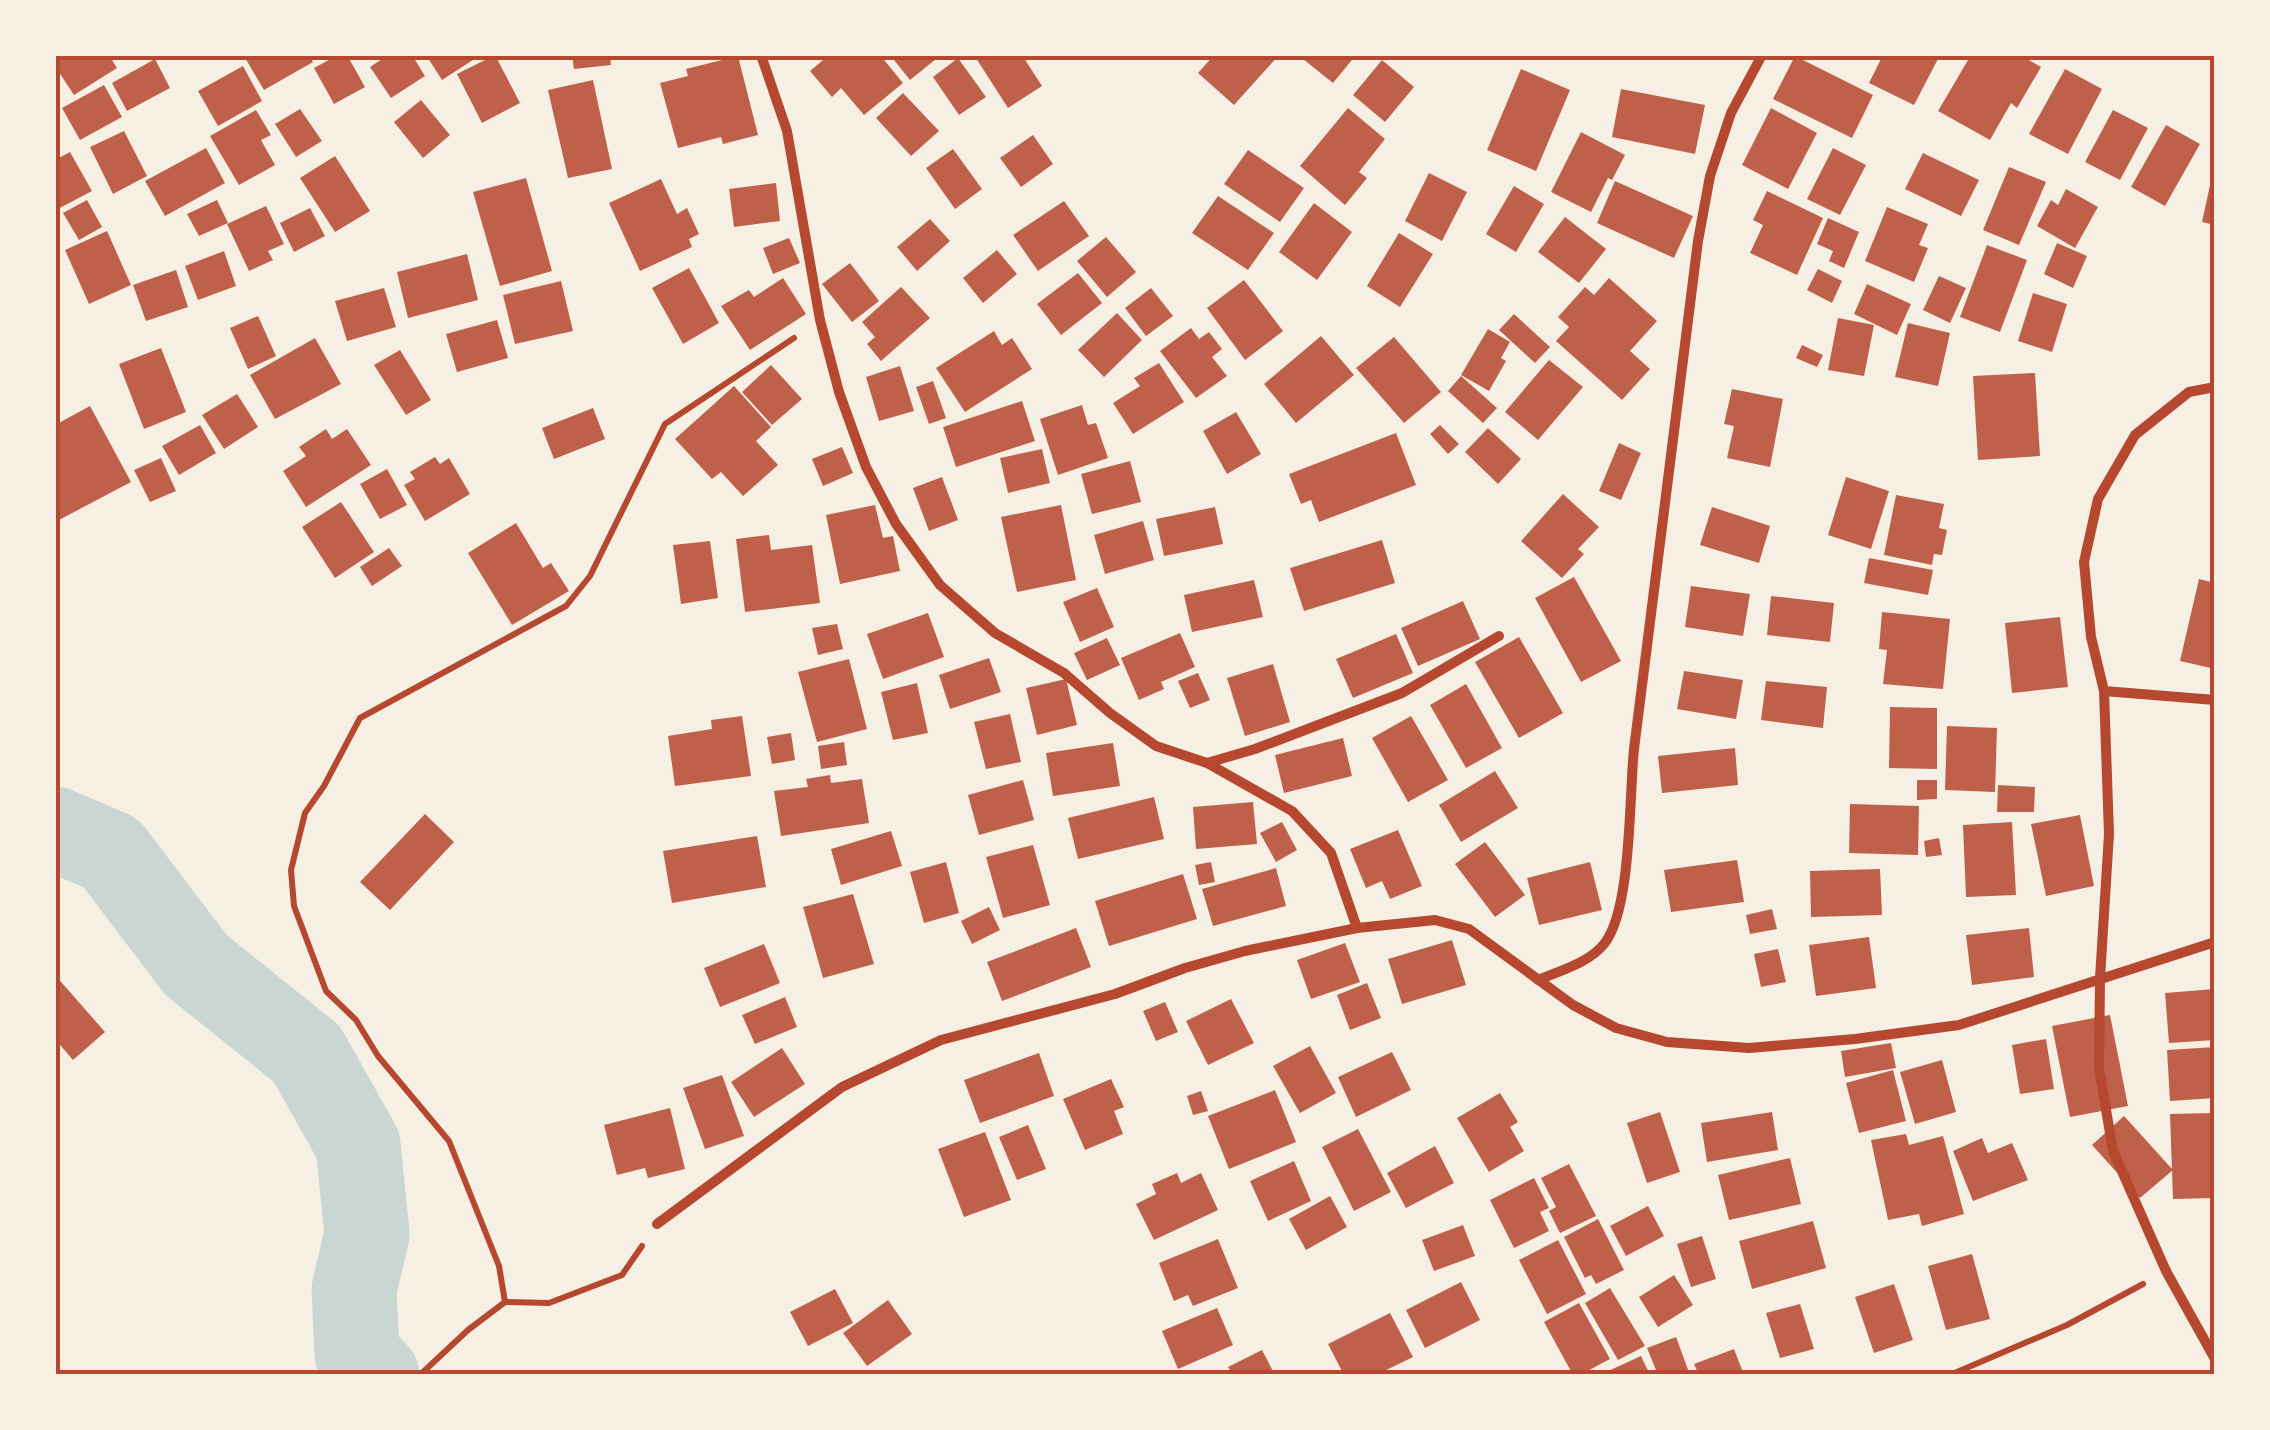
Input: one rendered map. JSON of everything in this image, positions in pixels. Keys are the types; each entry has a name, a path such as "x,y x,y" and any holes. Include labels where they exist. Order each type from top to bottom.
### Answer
{"street":[{"path":"761,55 787,131 820,320 838,392 866,467 896,524 940,585 994,633 1064,673 1110,714 1156,746 1207,763 1292,811 1332,854 1357,928"},
{"path":"1538,980 1579,963 1604,944 1616,918 1698,241 1710,176 1730,112 1762,55"},
{"path":"2215,387 2188,392 2135,434 2098,499 2084,562 2092,637 2104,691 2109,834 2099,1068 2113,1150 2166,1271 2215,1359"},
{"path":"1207,763 1255,749 1402,693 1499,636"},
{"path":"2104,691 2215,700"},
{"path":"656,1224 842,1087 941,1040 1115,994 1244,951 1357,928 1435,920 1469,929 1573,1005 1616,1028 1667,1042 1749,1048 1959,1025 2215,942"}],"path":[{"path":"504,1302 499,1266 449,1141 378,1056 356,1020 326,991 310,955 294,906 291,870 305,813 360,718 566,606 590,576 665,424 820,320"},
{"path":"422,1373 504,1302 549,1303 622,1275 656,1224"},
{"path":"1950,1375 2067,1325 2166,1271"}],"building":[{"path":"55,55 109,55 117,68 74,95 55,66"},
{"path":"309,55 313,62 264,90 244,56"},
{"path":"338,55 347,55 365,87 334,104 314,68"},
{"path":"388,55 412,55 425,76 391,98 370,67"},
{"path":"426,55 475,55 476,58 442,80"},
{"path":"495,55 520,103 482,123 457,74"},
{"path":"572,55 610,55 611,65 574,69"},
{"path":"829,55 880,55 903,83 864,115 841,88 832,97 810,71"},
{"path":"899,55 941,55 910,80 894,60"},
{"path":"974,55 1022,55 1042,86 1008,108"},
{"path":"1214,55 1279,55 1234,105 1198,73"},
{"path":"1298,55 1356,55 1333,83"},
{"path":"1883,55 1940,55 1914,105 1869,83"},
{"path":"1971,55 2020,55 2041,67 2017,108 2011,103 1990,140 1938,111"},
{"path":"738,56 758,135 723,144 721,137 678,148 660,83 688,76 686,69"},
{"path":"1795,56 1873,95 1852,138 1773,99"},
{"path":"958,58 986,97 959,115 933,77"},
{"path":"155,59 170,88 127,111 112,83"},
{"path":"1382,60 1414,87 1385,122 1353,95"},
{"path":"243,66 262,101 218,126 198,91"},
{"path":"1521,69 1570,90 1536,171 1487,150"},
{"path":"2065,69 2102,89 2068,154 2029,134"},
{"path":"593,80 612,169 568,178 548,90"},
{"path":"104,85 122,117 80,140 62,108"},
{"path":"1621,89 1705,105 1695,154 1612,137"},
{"path":"903,93 939,131 911,156 876,118"},
{"path":"421,100 450,135 423,158 394,122"},
{"path":"1348,108 1385,139 1359,172 1367,178 1345,205 1300,166"},
{"path":"1771,108 1817,133 1788,189 1742,165"},
{"path":"300,109 322,141 296,157 275,124"},
{"path":"256,110 271,135 261,140 275,165 239,185 210,136"},
{"path":"2113,110 2148,128 2120,180 2085,162"},
{"path":"2166,125 2200,144 2165,206 2131,187"},
{"path":"124,131 147,176 113,194 90,147"},
{"path":"1581,132 1625,155 1591,212 1551,192"},
{"path":"1033,135 1053,164 1021,187 1000,158"},
{"path":"206,148 225,183 165,216 145,181"},
{"path":"1833,148 1866,165 1840,215 1807,199"},
{"path":"953,149 982,189 955,209 926,168"},
{"path":"1248,150 1304,188 1280,222 1224,184"},
{"path":"70,152 92,191 56,210 55,160"},
{"path":"1923,153 1979,180 1961,216 1905,189"},
{"path":"335,156 370,211 335,232 300,178"},
{"path":"2009,167 2046,182 2019,245 1983,230"},
{"path":"2215,171 2215,225 2202,222"},
{"path":"1429,173 1467,192 1442,241 1405,221"},
{"path":"526,178 552,271 500,286 473,192"},
{"path":"661,179 677,214 687,208 699,234 689,239 692,247 640,271 609,203"},
{"path":"1615,181 1693,216 1674,258 1597,223"},
{"path":"776,183 780,221 734,227 729,189"},
{"path":"1514,186 1544,204 1516,252 1486,234"},
{"path":"2066,189 2098,207 2075,248 2037,226 2051,200 2058,205"},
{"path":"1767,191 1823,218 1797,275 1750,253 1763,225 1753,220"},
{"path":"1218,196 1274,233 1248,270 1192,233"},
{"path":"87,200 102,227 79,240 63,213"},
{"path":"217,200 228,223 199,236 187,214"},
{"path":"1064,201 1089,236 1038,271 1013,235"},
{"path":"1314,203 1352,232 1317,280 1279,252"},
{"path":"266,206 284,244 268,251 273,260 249,271 227,224"},
{"path":"1887,207 1928,224 1919,245 1928,248 1914,282 1865,261"},
{"path":"310,208 325,236 294,252 280,223"},
{"path":"1565,217 1606,249 1579,283 1538,252"},
{"path":"1828,218 1859,232 1844,268 1829,261 1833,251 1817,244"},
{"path":"930,219 950,241 917,271 897,247"},
{"path":"107,231 131,285 89,304 65,250"},
{"path":"1399,233 1433,254 1400,307 1367,286"},
{"path":"1106,237 1136,272 1107,297 1077,261"},
{"path":"789,238 800,263 773,274 763,248"},
{"path":"2057,243 2087,256 2073,288 2044,274"},
{"path":"1987,245 2027,260 2000,332 1960,317"},
{"path":"997,250 1017,274 983,303 963,278"},
{"path":"224,251 236,286 198,300 185,266"},
{"path":"467,254 478,300 408,318 397,272"},
{"path":"850,263 879,301 852,322 822,284"},
{"path":"689,268 719,323 683,344 652,288"},
{"path":"1818,269 1842,281 1832,303 1807,290"},
{"path":"176,270 188,307 146,321 133,285"},
{"path":"1078,273 1102,303 1061,335 1037,304"},
{"path":"1939,276 1966,288 1950,323 1923,310"},
{"path":"783,278 806,314 750,350 721,306 749,290 754,297"},
{"path":"1609,278 1657,321 1630,351 1650,369 1622,400 1556,341 1569,327 1558,317 1585,287 1594,295"},
{"path":"1244,280 1283,331 1245,360 1207,308"},
{"path":"561,281 573,331 515,344 503,295"},
{"path":"1867,284 1911,304 1897,335 1854,314"},
{"path":"901,287 930,318 881,361 867,344 875,337 862,322"},
{"path":"384,288 396,327 347,341 335,301"},
{"path":"1151,288 1173,316 1146,336 1125,308"},
{"path":"2033,293 2067,304 2052,352 2018,341"},
{"path":"1117,313 1142,340 1104,377 1078,350"},
{"path":"1514,314 1550,347 1535,363 1499,330"},
{"path":"258,316 276,356 248,369 230,328"},
{"path":"1838,318 1874,325 1864,376 1828,370"},
{"path":"497,320 508,358 457,372 446,334"},
{"path":"1908,323 1950,333 1938,386 1895,377"},
{"path":"1191,328 1199,339 1209,332 1222,349 1212,357 1227,376 1196,398 1160,351"},
{"path":"1488,329 1510,342 1501,358 1506,361 1489,391 1461,375"},
{"path":"994,331 1002,345 1012,338 1032,369 965,412 936,368"},
{"path":"1321,336 1354,375 1296,423 1264,384"},
{"path":"1394,337 1441,392 1404,423 1356,368"},
{"path":"315,338 341,384 275,419 250,375"},
{"path":"1802,345 1823,355 1817,367 1796,358"},
{"path":"161,348 186,412 144,429 119,364"},
{"path":"400,350 431,400 406,415 374,365"},
{"path":"1549,360 1583,387 1538,440 1505,412"},
{"path":"1159,363 1184,402 1133,434 1113,403 1140,386 1134,378"},
{"path":"771,365 802,399 772,425 742,392"},
{"path":"900,366 914,411 879,421 866,377"},
{"path":"2035,373 2040,456 1978,460 1973,376"},
{"path":"1461,376 1497,408 1483,423 1448,391"},
{"path":"933,381 946,418 929,424 916,387"},
{"path":"734,386 771,427 756,441 778,465 743,496 721,472 712,479 675,439"},
{"path":"1732,389 1783,399 1770,467 1727,458 1734,426 1724,424"},
{"path":"237,394 258,427 224,449 202,415"},
{"path":"1022,401 1035,441 956,467 943,427"},
{"path":"1082,405 1088,425 1096,423 1108,458 1058,475 1040,419"},
{"path":"90,406 131,482 59,520 55,514 55,425"},
{"path":"593,408 605,439 554,459 542,428"},
{"path":"1236,412 1261,454 1227,474 1203,431"},
{"path":"200,425 216,453 179,475 162,446"},
{"path":"1440,425 1459,444 1448,454 1430,434"},
{"path":"1488,428 1521,459 1498,484 1465,452"},
{"path":"326,429 332,439 347,429 371,465 306,507 283,471 306,456 299,447"},
{"path":"1396,433 1416,485 1319,522 1311,500 1301,504 1289,474"},
{"path":"1619,443 1641,453 1621,500 1599,491"},
{"path":"842,447 853,473 823,486 812,459"},
{"path":"1042,449 1050,483 1008,493 1000,458"},
{"path":"435,457 440,464 449,458 470,494 425,521 404,485 415,479 410,472"},
{"path":"161,458 176,491 150,502 134,470"},
{"path":"1130,461 1141,502 1092,514 1081,474"},
{"path":"387,469 407,505 380,519 360,484"},
{"path":"942,477 958,520 929,531 913,488"},
{"path":"1846,477 1889,491 1871,549 1828,535"},
{"path":"1563,494 1599,527 1578,549 1584,554 1562,578 1521,541"},
{"path":"1896,495 1944,504 1939,528 1947,530 1942,555 1934,554 1932,565 1884,555"},
{"path":"341,502 374,552 335,578 302,527"},
{"path":"875,505 883,538 893,536 900,571 840,584 826,515"},
{"path":"1061,505 1076,580 1017,592 1001,517"},
{"path":"1215,507 1223,544 1164,556 1156,519"},
{"path":"1712,507 1770,526 1759,563 1700,545"},
{"path":"1143,521 1154,560 1105,574 1094,535"},
{"path":"516,523 543,568 551,563 569,591 512,625 468,553"},
{"path":"769,535 771,550 812,545 820,603 745,612 736,539"},
{"path":"1382,540 1395,583 1304,611 1290,568"},
{"path":"710,541 718,598 681,604 673,545"},
{"path":"389,548 402,566 372,586 360,567"},
{"path":"1869,558 1933,570 1928,595 1864,583"},
{"path":"1574,577 1621,661 1581,682 1535,598"},
{"path":"2199,579 2215,583 2215,669 2180,661"},
{"path":"1254,580 1263,617 1192,632 1184,595"},
{"path":"1691,586 1750,594 1743,636 1685,627"},
{"path":"1097,588 1114,627 1080,642 1063,602"},
{"path":"1771,596 1834,603 1830,642 1767,635"},
{"path":"1463,601 1480,639 1418,666 1401,628"},
{"path":"1882,612 1950,619 1943,689 1883,684 1887,650 1879,649"},
{"path":"928,613 944,657 883,679 867,634"},
{"path":"2060,617 2068,687 2012,693 2005,623"},
{"path":"837,624 843,649 818,655 812,628"},
{"path":"1180,633 1195,667 1161,682 1164,689 1139,700 1121,658"},
{"path":"1396,634 1413,673 1353,698 1336,659"},
{"path":"1519,637 1563,713 1519,738 1475,662"},
{"path":"1107,638 1120,665 1087,680 1074,653"},
{"path":"989,658 1001,692 950,709 939,675"},
{"path":"849,659 867,729 817,742 798,672"},
{"path":"1273,664 1290,722 1245,736 1227,678"},
{"path":"1684,671 1743,680 1736,719 1677,709"},
{"path":"1198,673 1210,700 1190,708 1178,681"},
{"path":"1066,679 1077,725 1037,735 1026,688"},
{"path":"1766,681 1827,687 1823,728 1761,720"},
{"path":"917,683 928,733 893,740 881,692"},
{"path":"1466,684 1502,748 1466,768 1430,705"},
{"path":"1890,707 1937,708 1937,769 1889,768"},
{"path":"1010,714 1021,762 986,769 974,722"},
{"path":"742,716 751,776 675,786 668,736 712,729 711,720"},
{"path":"1411,716 1448,780 1408,802 1372,738"},
{"path":"1947,726 1997,728 1995,792 1945,790"},
{"path":"791,733 795,760 772,764 767,737"},
{"path":"1343,738 1352,776 1284,793 1275,755"},
{"path":"844,742 847,765 821,769 818,746"},
{"path":"1113,743 1120,786 1053,796 1046,753"},
{"path":"1735,748 1738,785 1662,793 1658,756"},
{"path":"1495,771 1518,808 1461,842 1439,805"},
{"path":"830,775 831,783 862,779 869,823 781,836 774,791 808,787 806,779"},
{"path":"1023,780 1034,820 979,835 968,795"},
{"path":"1917,780 1937,780 1937,799 1917,800"},
{"path":"1998,785 2035,787 2034,812 1997,812"},
{"path":"1154,797 1164,839 1078,859 1068,818"},
{"path":"1253,802 1257,844 1196,849 1193,807"},
{"path":"1850,804 1919,806 1918,855 1849,853"},
{"path":"425,814 454,842 390,910 360,882"},
{"path":"2080,815 2094,886 2046,896 2031,824"},
{"path":"1282,822 1297,850 1276,862 1260,833"},
{"path":"2012,822 2016,895 1966,897 1963,825"},
{"path":"1398,830 1422,886 1390,899 1382,881 1366,888 1350,849"},
{"path":"891,831 902,866 841,885 831,849"},
{"path":"757,836 766,887 672,903 663,851"},
{"path":"1939,838 1942,855 1926,857 1924,841"},
{"path":"1485,842 1525,895 1495,917 1455,864"},
{"path":"1033,845 1050,905 1003,918 986,857"},
{"path":"1737,860 1744,902 1671,912 1664,870"},
{"path":"946,862 959,913 924,923 910,872"},
{"path":"1211,862 1215,882 1199,885 1195,865"},
{"path":"1590,862 1602,910 1539,925 1527,878"},
{"path":"1276,868 1286,906 1213,926 1202,889"},
{"path":"1880,869 1882,915 1811,917 1810,871"},
{"path":"1183,874 1197,919 1109,946 1095,901"},
{"path":"853,894 874,964 823,978 803,907"},
{"path":"989,907 1000,930 972,944 961,921"},
{"path":"1772,909 1777,929 1750,934 1746,915"},
{"path":"1076,928 1091,967 1002,1001 987,962"},
{"path":"2029,928 2034,977 1972,985 1966,935"},
{"path":"1869,937 1876,988 1816,996 1809,945"},
{"path":"1452,940 1466,985 1402,1004 1388,959"},
{"path":"1345,943 1360,982 1311,999 1297,960"},
{"path":"764,944 780,983 720,1007 704,968"},
{"path":"1778,949 1786,982 1761,987 1754,954"},
{"path":"55,975 105,1032 73,1060 55,1039"},
{"path":"1367,983 1381,1018 1350,1030 1337,995"},
{"path":"2215,989 2215,1040 2169,1043 2165,993"},
{"path":"785,997 797,1027 755,1044 742,1015"},
{"path":"1231,999 1254,1043 1208,1065 1186,1021"},
{"path":"1165,1002 1178,1032 1156,1041 1143,1011"},
{"path":"2110,1015 2128,1106 2070,1117 2052,1026"},
{"path":"2046,1039 2054,1089 2020,1094 2012,1045"},
{"path":"1891,1043 1896,1068 1845,1077 1841,1051"},
{"path":"1310,1046 1336,1093 1300,1113 1273,1066"},
{"path":"2215,1047 2215,1098 2170,1101 2167,1050"},
{"path":"782,1048 805,1084 754,1117 731,1082"},
{"path":"1392,1052 1411,1090 1356,1117 1338,1077"},
{"path":"1039,1053 1054,1096 980,1123 964,1080"},
{"path":"1942,1060 1956,1112 1915,1124 1900,1072"},
{"path":"1893,1070 1906,1121 1859,1133 1846,1083"},
{"path":"722,1075 744,1136 705,1149 683,1088"},
{"path":"1111,1079 1124,1107 1114,1111 1123,1134 1085,1150 1063,1099"},
{"path":"1275,1090 1296,1142 1229,1169 1208,1116"},
{"path":"1201,1091 1208,1111 1193,1115 1187,1096"},
{"path":"1500,1093 1518,1122 1510,1127 1524,1151 1489,1172 1457,1118"},
{"path":"670,1108 685,1169 648,1178 645,1168 617,1175 604,1125"},
{"path":"1660,1112 1680,1172 1647,1183 1627,1123"},
{"path":"1772,1112 1778,1150 1707,1162 1701,1123"},
{"path":"2215,1113 2215,1198 2173,1199 2170,1114"},
{"path":"2124,1116 2173,1170 2140,1198 2092,1145"},
{"path":"1028,1125 1046,1169 1017,1180 999,1137"},
{"path":"1358,1129 1391,1192 1354,1211 1322,1147"},
{"path":"985,1132 1011,1200 964,1217 938,1149"},
{"path":"1906,1134 1909,1145 1943,1136 1964,1214 1922,1226 1919,1214 1888,1220 1871,1140"},
{"path":"1982,1138 1988,1153 2012,1143 2028,1180 1973,1201 1953,1151"},
{"path":"1435,1146 1454,1183 1406,1208 1387,1173"},
{"path":"1790,1158 1801,1204 1729,1220 1718,1175"},
{"path":"1294,1161 1311,1201 1268,1221 1250,1181"},
{"path":"1569,1164 1596,1216 1560,1233 1549,1211 1556,1207 1541,1178"},
{"path":"1177,1173 1181,1183 1201,1173 1218,1210 1154,1240 1136,1204 1156,1194 1152,1184"},
{"path":"1534,1178 1549,1208 1540,1212 1549,1231 1514,1248 1490,1200"},
{"path":"1330,1196 1347,1227 1306,1250 1289,1219"},
{"path":"1648,1206 1664,1236 1626,1256 1610,1226"},
{"path":"1598,1219 1624,1270 1596,1284 1591,1275 1585,1278 1564,1237"},
{"path":"1813,1221 1826,1268 1752,1289 1739,1241"},
{"path":"1463,1225 1475,1256 1434,1271 1422,1240"},
{"path":"1702,1236 1716,1279 1691,1287 1677,1244"},
{"path":"1218,1239 1238,1288 1193,1306 1188,1295 1174,1301 1159,1263"},
{"path":"1558,1240 1586,1294 1547,1314 1519,1260"},
{"path":"1972,1254 1990,1319 1946,1330 1928,1266"},
{"path":"1674,1275 1693,1305 1658,1327 1639,1297"},
{"path":"1461,1282 1480,1320 1425,1348 1406,1310"},
{"path":"1894,1284 1913,1340 1874,1353 1855,1297"},
{"path":"1610,1288 1645,1346 1618,1360 1585,1303"},
{"path":"835,1289 853,1323 808,1346 790,1312"},
{"path":"888,1300 912,1334 867,1366 843,1333"},
{"path":"1579,1303 1610,1359 1573,1375 1544,1322"},
{"path":"1800,1304 1814,1349 1780,1358 1766,1313"},
{"path":"1217,1308 1233,1345 1178,1369 1162,1331"},
{"path":"1390,1313 1413,1357 1376,1375 1344,1375 1328,1344"},
{"path":"1676,1337 1690,1375 1658,1375 1647,1348"},
{"path":"1734,1349 1744,1375 1699,1375 1694,1364"},
{"path":"1262,1350 1275,1375 1233,1375 1228,1367"},
{"path":"1641,1356 1650,1375 1606,1372"}],"waterway":[{"path":"55,829 111,853 196,965 307,1054 358,1145 367,1234 354,1290 357,1354 377,1375"}]}
